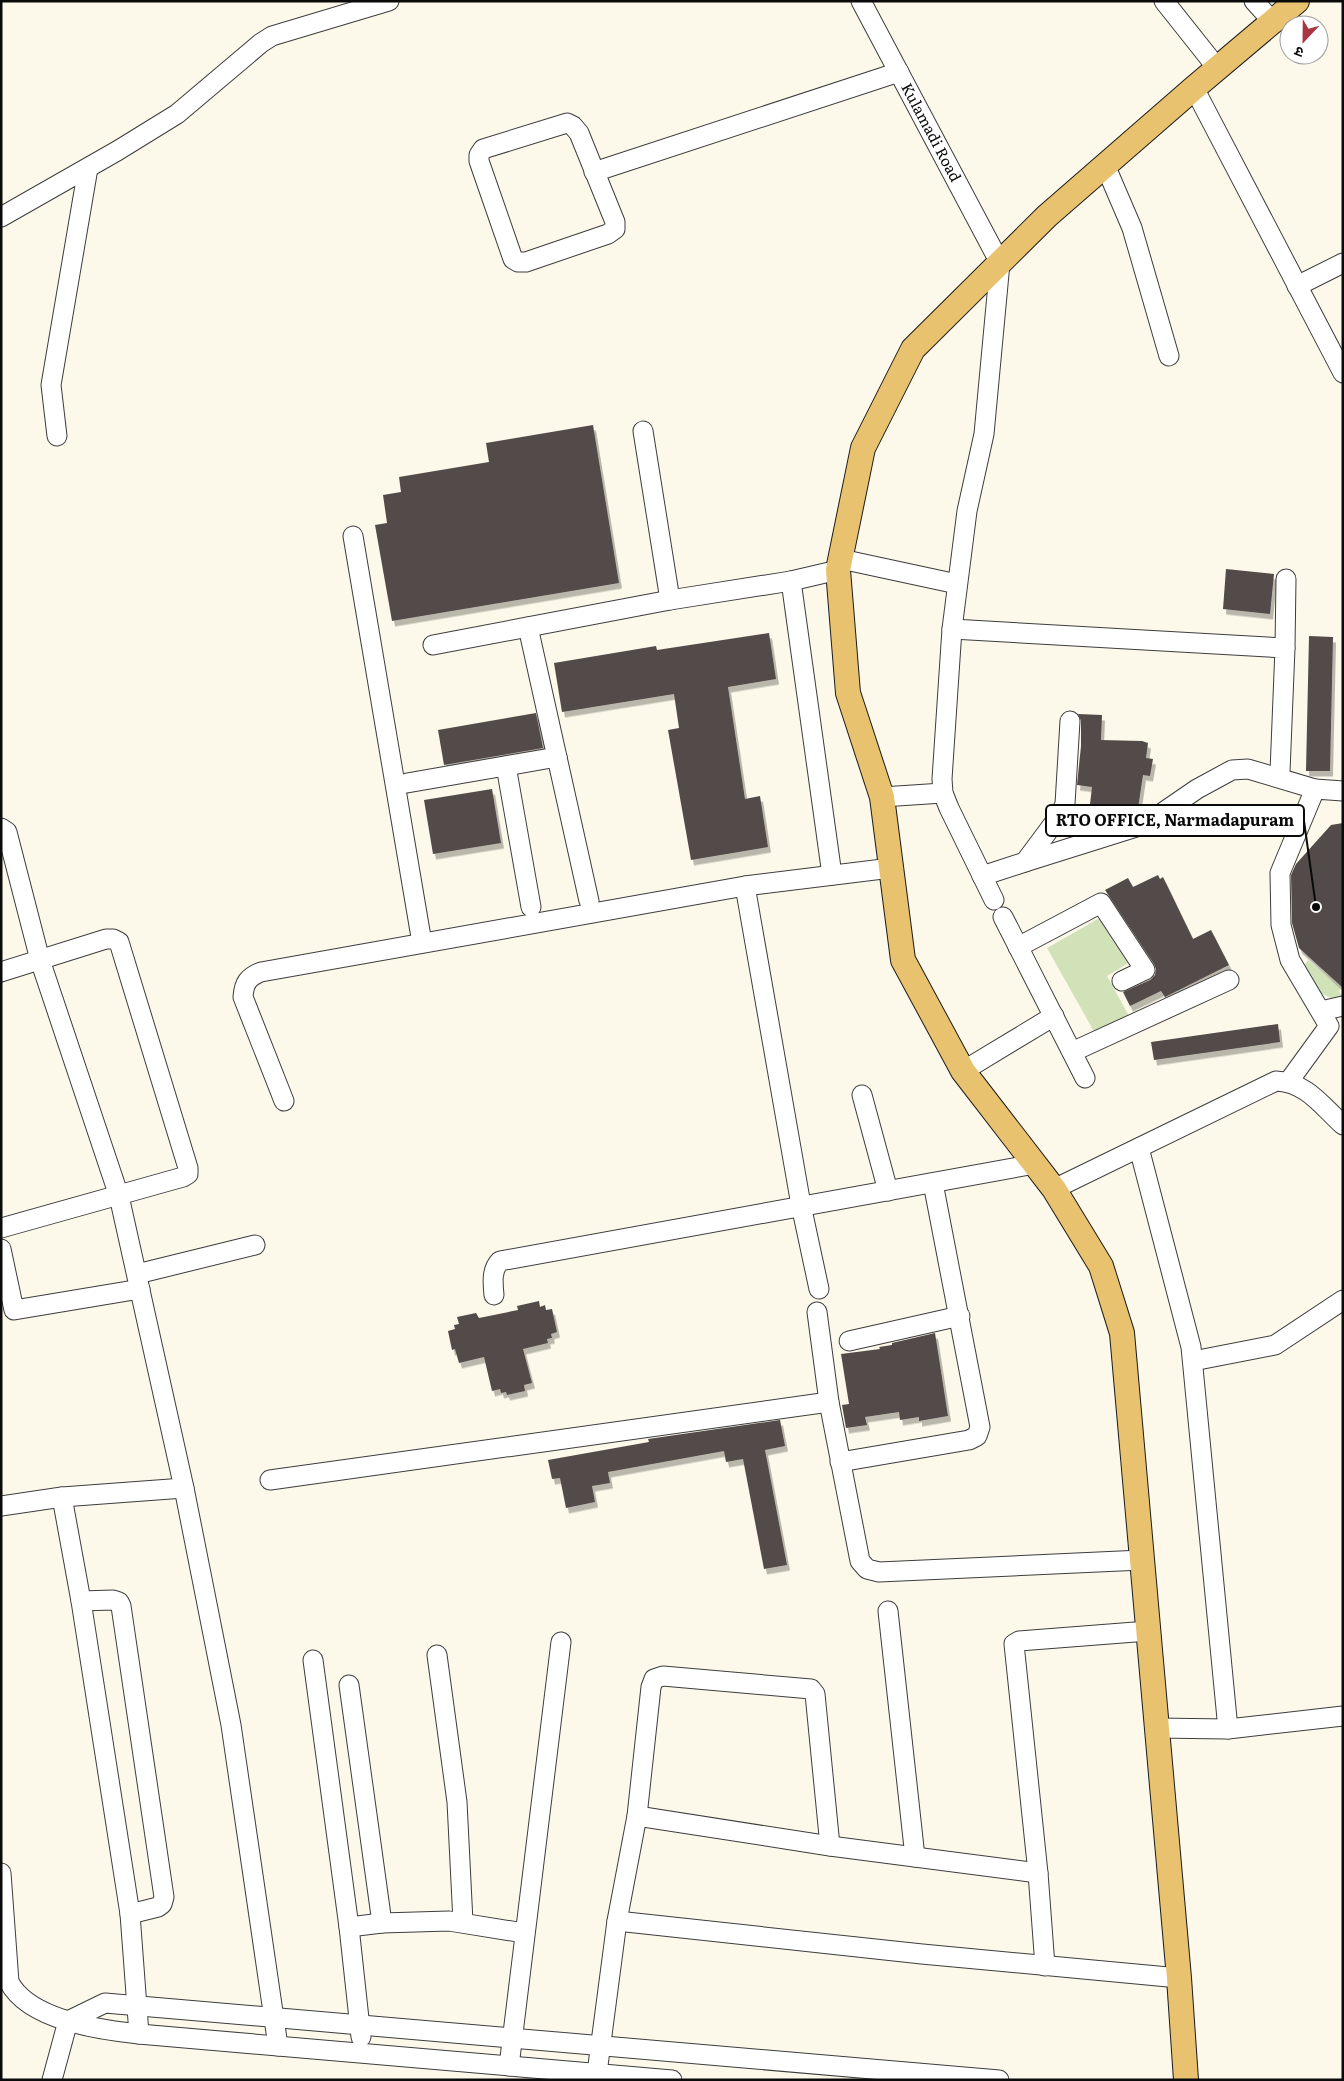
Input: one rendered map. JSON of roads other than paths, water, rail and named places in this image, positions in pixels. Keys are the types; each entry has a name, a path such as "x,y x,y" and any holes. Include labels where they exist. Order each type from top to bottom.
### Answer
{"main road":[{"path":"1186,2080 1179,1978 1122,1332 1101,1266 1054,1189 963,1071 903,960 882,797 848,694 840,564 863,448 913,349 1048,216 1297,1"}],"street":[{"path":"1,217 88,168 177,114 261,43 272,36 389,1"},
{"name":"Kulamadi Road","path":"861,1 1000,263"},
{"path":"1164,1 1218,69"},
{"path":"1254,1 1273,22"},
{"path":"594,172 899,72"},
{"path":"1194,88 1341,366"},
{"path":"567,123 573,126 578,133 594,172 615,222 615,229 608,234 526,262 518,262 513,259 479,161 479,155 483,149 567,123"},
{"path":"1106,165 1132,228 1168,356"},
{"path":"57,436 51,385 88,168"},
{"path":"994,900 943,793 942,779 952,629 957,584 966,511 984,434 1000,263"},
{"path":"1298,286 1343,263"},
{"path":"643,431 670,600"},
{"path":"353,536 422,943"},
{"path":"433,645 670,600 790,581 840,564 957,584"},
{"path":"1280,772 1286,580"},
{"path":"790,581 832,875"},
{"path":"528,627 589,901"},
{"path":"952,629 1285,648"},
{"path":"1025,862 1060,815 1065,804 1070,721"},
{"path":"407,784 557,757"},
{"path":"506,766 531,907"},
{"path":"982,876 1146,824 1196,789 1232,770 1248,769 1315,789 1343,791"},
{"path":"1289,1082 1329,1026 1290,960 1281,925 1280,873 1315,789"},
{"path":"882,797 943,793"},
{"path":"1,828 7,832 40,960 119,1196 184,1488 231,1725 278,2046"},
{"path":"284,1102 244,997 244,986 250,976 260,972 745,886 891,868"},
{"path":"745,886 801,1205 819,1290"},
{"path":"1018,947 1101,903 1145,970 1122,981"},
{"path":"1003,917 1085,1078"},
{"path":"1,972 106,939 113,939 119,942 188,1168 188,1174 183,1177 1,1228"},
{"path":"1072,1052 1229,980"},
{"path":"1321,1011 1343,1006"},
{"path":"963,1071 1054,1016"},
{"path":"1054,1189 1276,1081 1289,1082 1302,1087 1343,1125"},
{"path":"862,1095 888,1191"},
{"path":"1139,1148 1191,1347 1228,1729"},
{"path":"494,1296 493,1277 497,1264 500,1261 1035,1164"},
{"path":"840,1462 969,1440 976,1436 980,1427 934,1183"},
{"path":"1,1249 8,1312 138,1281 256,1245"},
{"path":"1192,1362 1275,1345 1343,1300"},
{"path":"817,1312 828,1402 860,1561 867,1570 880,1572 1142,1560"},
{"path":"849,1341 960,1316"},
{"path":"270,1480 828,1402"},
{"path":"1,1506 62,1497 184,1488"},
{"path":"62,1497 81,1601 130,1914 139,2034"},
{"path":"81,1601 113,1600 119,1602 121,1606 164,1897 162,1904 158,1907 130,1914"},
{"path":"888,1611 916,1857"},
{"path":"1045,1966 1038,1873 1014,1644 1019,1641 1148,1631"},
{"path":"508,2066 560,1642"},
{"path":"437,1656 457,1802 463,1922"},
{"path":"313,1660 349,1927 363,2053"},
{"path":"597,2073 617,1921 637,1816 651,1687 654,1679 663,1676 811,1689 815,1694 830,1846"},
{"path":"348,1685 382,1923"},
{"path":"1156,1728 1228,1729 1343,1716"},
{"path":"637,1816 830,1846 1038,1873"},
{"path":"1,1873 9,1982 15,1993 24,2001 68,2021 101,2030 139,2034 672,2080"},
{"path":"617,1921 912,1954 1179,1978"},
{"path":"349,1927 382,1923 463,1922 524,1933"},
{"path":"52,2080 68,2021 105,2003 273,2016 600,2046 851,2074 999,2080"}],"place":[{"name":"RTO OFFICE, Narmadapuram","path":"1316,907"}]}
